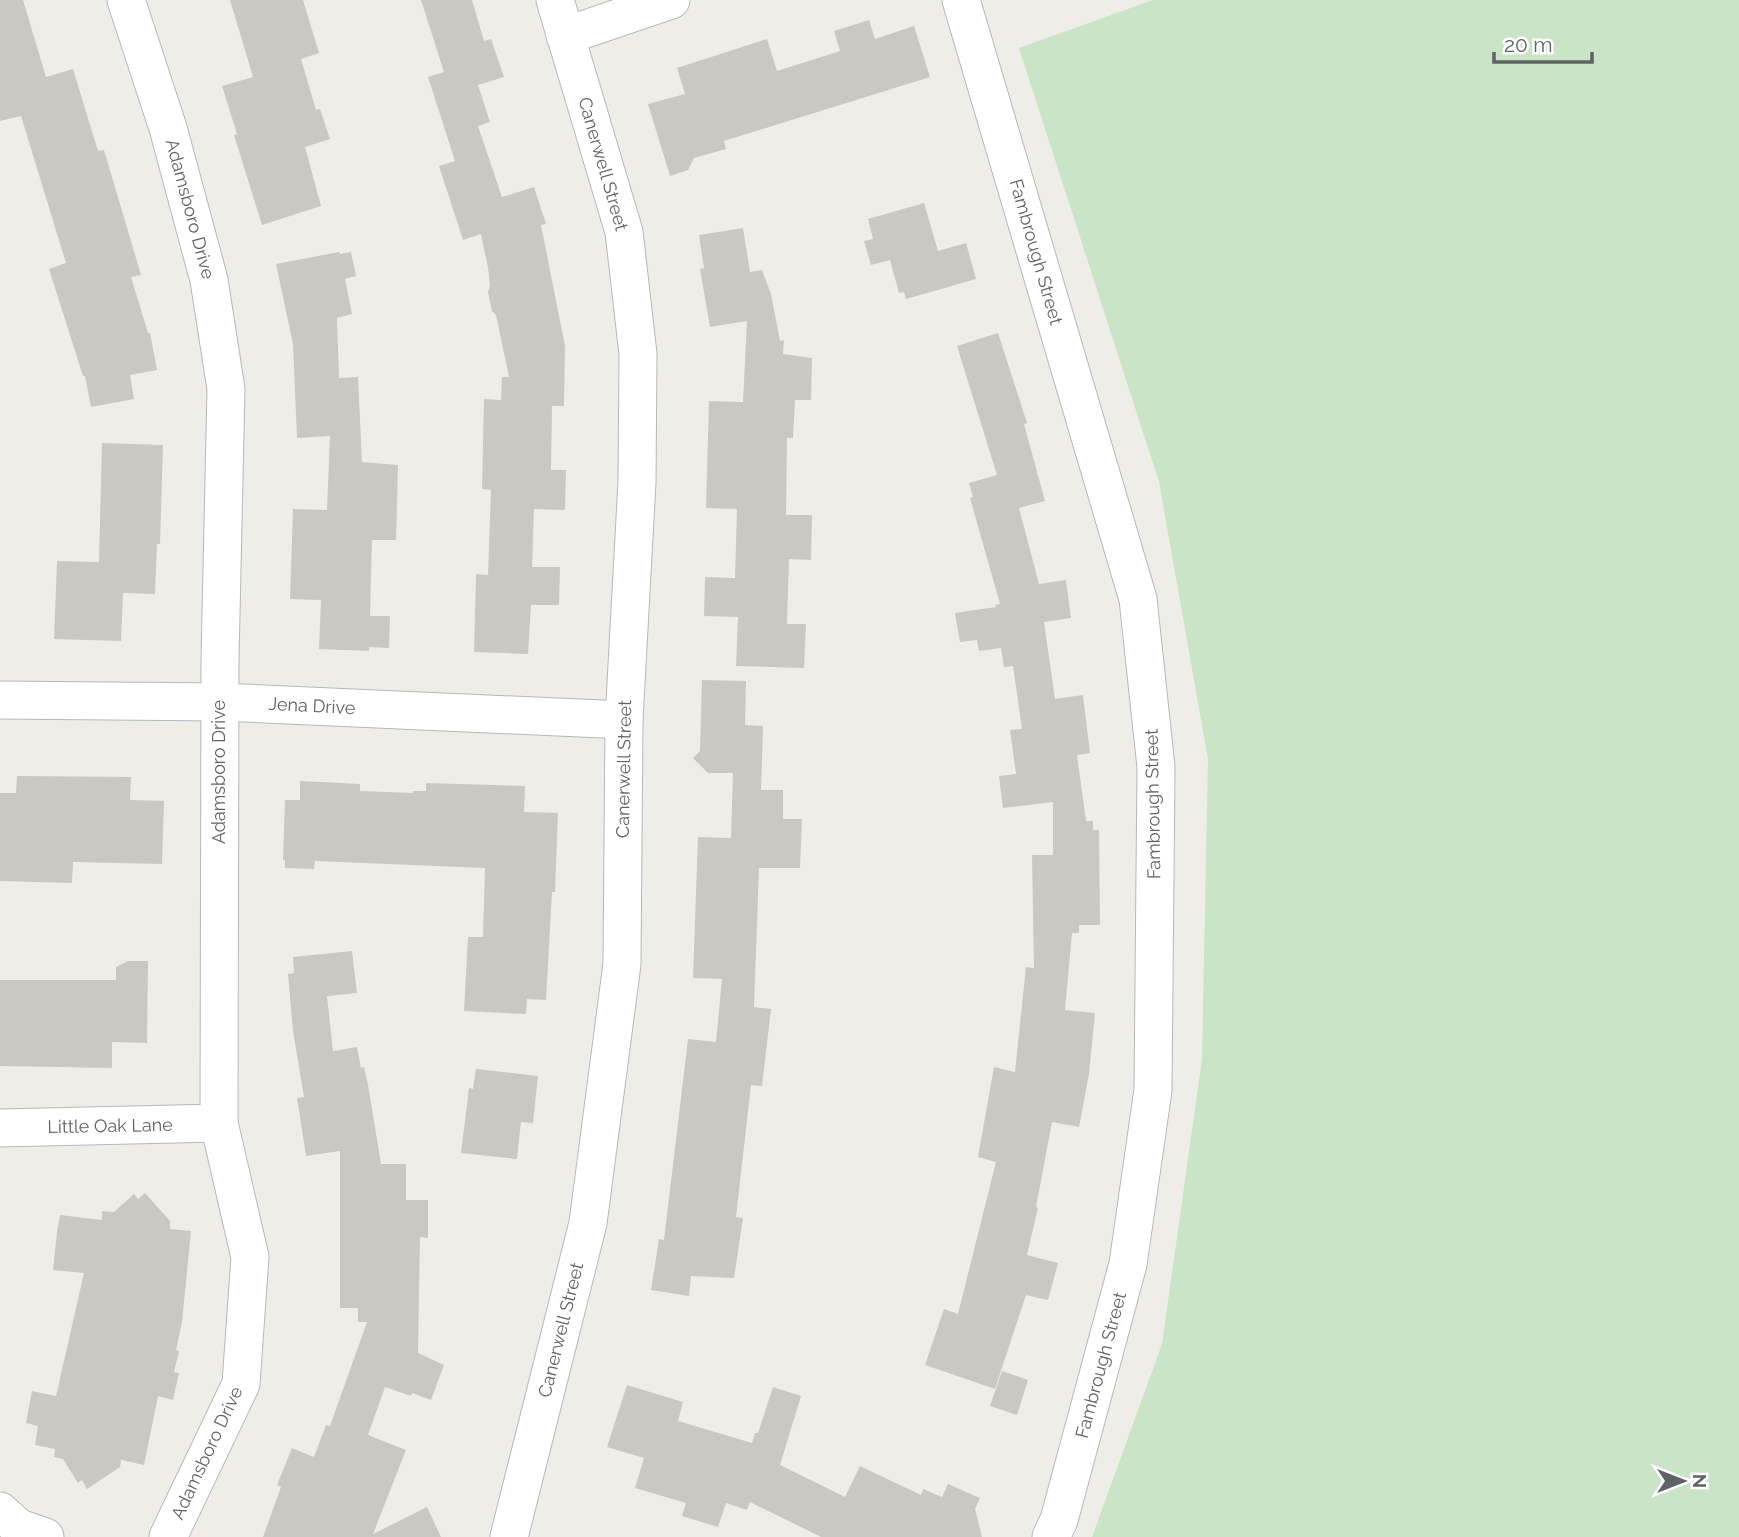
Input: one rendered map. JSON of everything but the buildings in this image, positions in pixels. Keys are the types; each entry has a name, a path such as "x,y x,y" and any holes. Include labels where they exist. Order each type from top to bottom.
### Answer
{"street":[{"name":"Adamsboro Drive","path":"126,0 168,128 209,281 226,389 220,702 219,1124 250,1258 241,1384 168,1537"},
{"name":"Canerwell Street","path":"509,1537 587,1223 622,964 624,720 637,482 638,354 624,232 555,0"},
{"path":"565,36 671,0"},
{"name":"Fambrough Street","path":"961,0 1138,599 1156,767 1153,1090 1128,1264 1059,1520 1051,1537"},
{"name":"Jena Drive","path":"0,700 220,702 624,720"},
{"name":"Little Oak Lane","path":"0,1128 219,1124"},
{"path":"0,1511 19,1528 44,1537"}],"green space":[{"path":"1153,0 1739,0 1739,1537 1092,1537 1162,1344 1202,1059 1208,759 1159,482 1019,48"}]}
